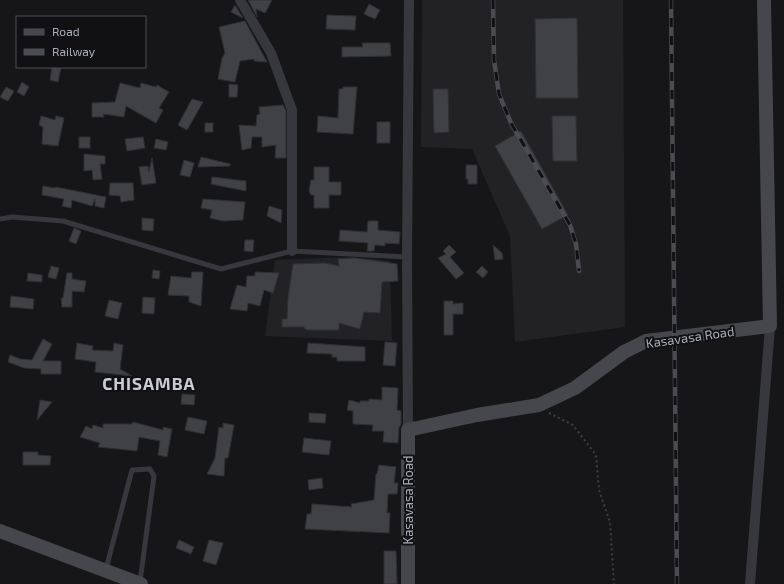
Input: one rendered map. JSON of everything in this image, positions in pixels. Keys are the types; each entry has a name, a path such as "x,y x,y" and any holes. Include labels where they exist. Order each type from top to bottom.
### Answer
{"street":[{"path":"240,0 271,53 292,110 292,251"},
{"path":"408,430 406,257 409,0"},
{"path":"750,584 770,326 764,0"},
{"name":"Kasavasa Road","path":"408,584 408,430 477,415 539,405 575,388 624,352 646,341 770,326"},
{"path":"0,532 140,584"}],"lane":[{"path":"0,219 12,217 63,221 221,270 292,251 406,257"},
{"path":"105,572 132,470 150,469 154,476 140,584"}],"path":[{"path":"539,405 552,416 573,425 596,455 599,490 610,522 614,584"}],"shaded area":[{"path":"422,0 623,0 625,327 515,342 510,236 472,149 421,147"},
{"path":"354,257 390,261 392,341 265,336 275,260"}],"building":[{"path":"248,0 272,0 265,13 256,9 257,17"},
{"path":"369,4 380,10 375,19 364,14"},
{"path":"235,5 243,18 231,12"},
{"path":"327,15 356,16 355,30 326,29"},
{"path":"577,18 578,98 536,98 535,19"},
{"path":"245,21 267,62 254,61 254,59 240,61 235,82 218,79 222,58 225,53 219,27"},
{"path":"362,43 390,43 391,56 342,57 342,47 363,47"},
{"path":"52,68 61,68 58,82 50,80"},
{"path":"22,82 29,87 24,96 17,92"},
{"path":"120,83 140,88 141,83 156,87 157,85 169,92 159,108 163,110 156,123 126,106 124,117 103,114 104,117 92,117 92,103 115,102"},
{"path":"229,84 238,85 237,97 229,97"},
{"path":"6,87 14,91 8,101 0,97"},
{"path":"343,87 357,87 353,134 317,132 318,116 338,118 339,89 343,89"},
{"path":"433,89 448,89 449,132 434,133"},
{"path":"192,99 203,102 187,130 178,125"},
{"path":"283,105 286,111 286,158 275,158 276,145 262,147 262,137 252,137 251,148 242,150 239,125 256,126 257,115 260,114 259,107"},
{"path":"41,116 55,120 56,116 64,118 58,146 42,144 43,127 39,125"},
{"path":"552,116 576,116 577,161 553,161"},
{"path":"377,122 390,122 390,143 377,143"},
{"path":"205,123 213,123 213,132 205,132"},
{"path":"521,131 568,215 542,229 495,146"},
{"path":"79,137 90,137 90,148 79,148"},
{"path":"143,137 145,148 127,151 125,139"},
{"path":"156,139 168,142 166,150 154,148"},
{"path":"84,154 105,156 105,164 100,164 102,179 93,180 92,170 84,171"},
{"path":"201,157 230,164 230,166 198,167"},
{"path":"152,158 156,183 142,185 139,167 148,166 149,172"},
{"path":"184,160 194,163 190,177 180,175"},
{"path":"466,165 477,165 477,184 468,184 468,179 466,179"},
{"path":"314,167 329,167 329,182 341,182 341,195 329,195 329,208 314,208 314,195 311,195 309,191 311,180 314,180"},
{"path":"212,177 246,181 246,191 211,184"},
{"path":"110,183 133,183 134,200 121,202 120,196 109,195"},
{"path":"43,186 56,187 106,197 104,208 95,206 95,199 92,206 72,200 71,208 62,206 64,199 42,195"},
{"path":"203,199 245,202 243,220 223,221 210,218 212,210 201,208"},
{"path":"269,206 282,210 281,223 267,216"},
{"path":"142,218 154,219 153,231 142,230"},
{"path":"368,221 378,221 378,230 400,232 399,244 385,243 385,246 375,245 374,251 367,251 368,243 339,241 340,230 367,232"},
{"path":"74,228 81,231 76,244 69,241"},
{"path":"245,240 254,240 253,252 244,251"},
{"path":"449,245 456,252 450,257 464,273 456,279 438,258 446,254 443,251"},
{"path":"493,245 502,253 503,259 495,260"},
{"path":"355,258 397,264 398,281 382,282 380,313 364,312 360,329 339,323 339,330 308,330 304,327 282,327 282,319 287,319 288,298 293,264 325,263 339,266 338,259"},
{"path":"51,266 59,268 56,279 48,277"},
{"path":"482,266 488,272 483,278 476,272"},
{"path":"153,270 160,271 159,279 152,278"},
{"path":"192,272 203,272 201,306 189,302 189,296 168,295 171,276 191,278"},
{"path":"255,272 279,273 273,293 264,290 260,306 248,303 247,311 230,309 237,285 246,287 247,276 255,276"},
{"path":"28,273 42,275 42,282 27,281"},
{"path":"67,273 72,273 72,279 86,281 84,292 72,291 72,307 62,307 61,298 63,298"},
{"path":"11,296 34,299 33,309 10,307"},
{"path":"143,297 155,298 154,314 142,313"},
{"path":"109,300 122,303 118,319 105,316"},
{"path":"444,301 453,301 453,304 463,303 463,314 453,314 453,335 444,335"},
{"path":"43,339 52,344 43,361 61,361 61,374 41,374 41,369 24,368 8,362 10,355 20,359 32,360"},
{"path":"385,342 397,343 395,366 383,365"},
{"path":"77,343 93,346 92,350 113,351 114,343 123,345 120,369 132,376 95,372 96,362 75,359"},
{"path":"308,343 365,347 365,361 337,361 337,357 332,357 332,354 307,353"},
{"path":"382,387 398,388 397,410 401,411 401,425 399,427 398,443 383,442 384,431 372,431 373,425 353,424 353,411 347,410 349,400 360,403 360,401 369,401 369,399 382,400"},
{"path":"182,394 195,395 194,405 181,404"},
{"path":"40,400 52,402 37,420"},
{"path":"309,413 326,414 325,423 309,422"},
{"path":"188,417 207,421 204,434 185,430"},
{"path":"133,422 163,430 163,427 172,429 167,457 158,455 160,441 139,437 137,451 98,447 100,443 80,437 86,426 92,429 93,425 103,428 103,424 132,424"},
{"path":"223,423 234,425 228,458 225,458 224,476 207,474 215,458 219,427 223,428"},
{"path":"304,438 331,441 329,455 302,452"},
{"path":"23,452 38,452 38,455 51,456 50,465 23,465"},
{"path":"379,465 396,467 394,483 398,483 397,494 388,494 387,513 390,513 389,533 305,529 307,514 311,514 312,504 352,507 351,504 374,500 376,474"},
{"path":"322,478 323,488 309,490 308,480"},
{"path":"179,540 194,547 191,554 176,548"},
{"path":"209,540 223,543 216,565 203,561"},
{"path":"384,551 396,551 397,584 384,584"}],"railway":[{"path":"493,0 494,60 499,94 511,123 570,225 576,244 579,271"},
{"path":"671,0 677,584"}],"district":[{"name":"CHISAMBA","path":"149,384"}]}
